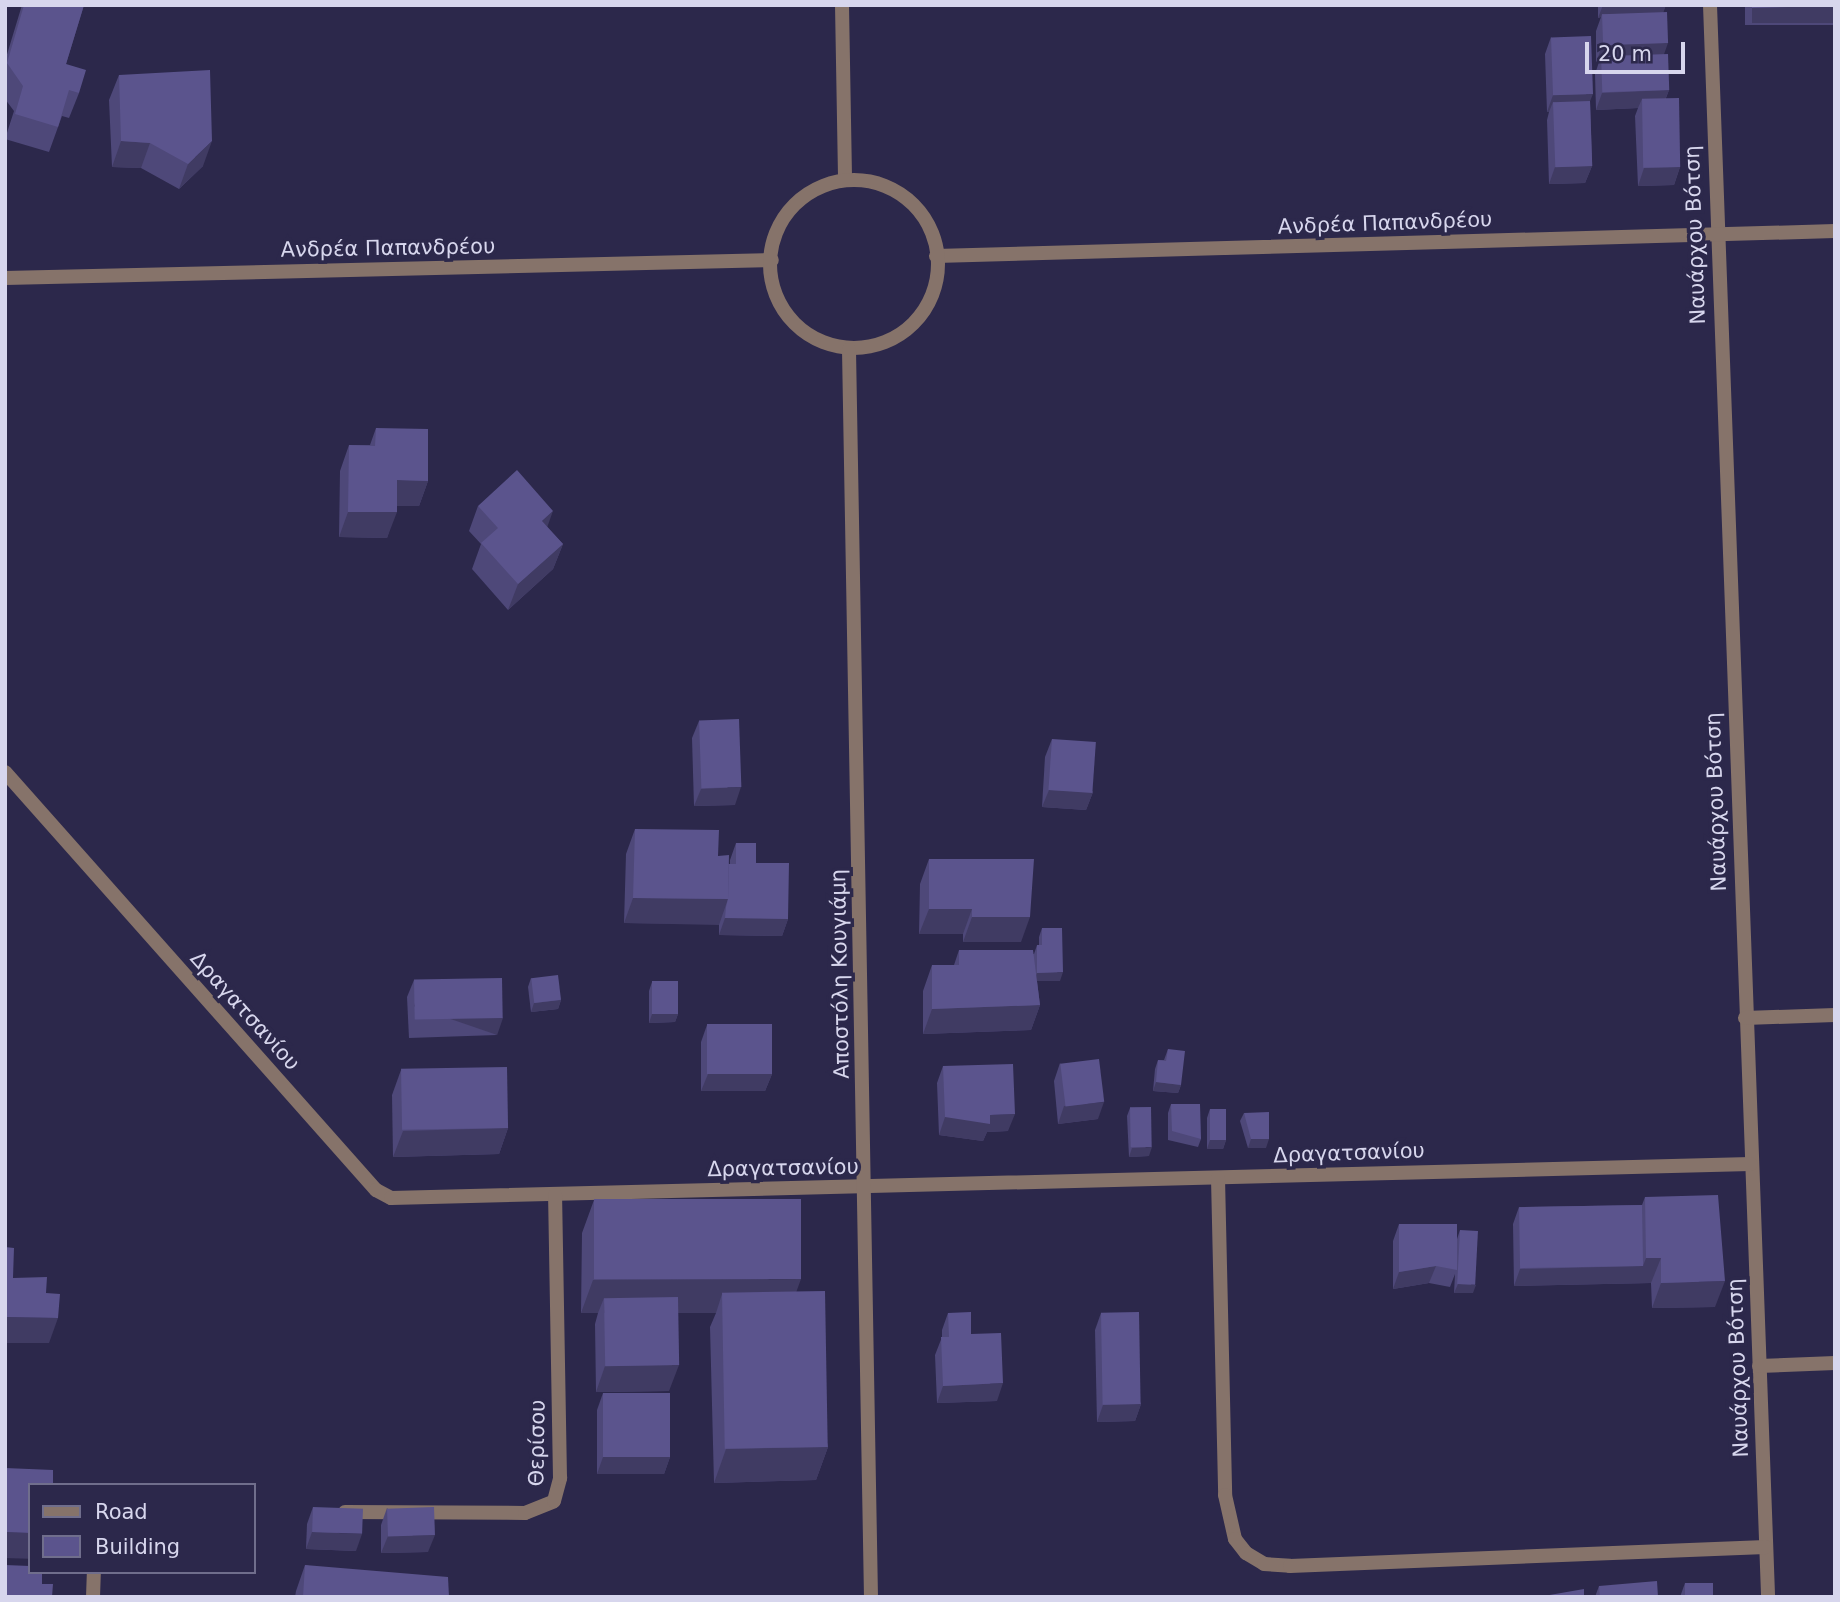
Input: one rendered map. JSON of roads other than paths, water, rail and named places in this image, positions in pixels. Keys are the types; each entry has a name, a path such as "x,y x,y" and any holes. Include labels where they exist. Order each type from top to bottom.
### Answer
{"street":[{"path":"842,5 845,178"},
{"name":"Ναυάρχου Βότση","path":"1710,5 1715,235 1768,1597"},
{"path":"845,178 883,182 900,191 927,223 936,256 931,290 915,320 879,345 849,350 828,347 799,331 779,298 772,260 788,210 814,188 845,178"},
{"name":"Ανδρέα Παπανδρέου","path":"936,256 1835,232"},
{"name":"Ανδρέα Παπανδρέου","path":"5,278 772,260"},
{"name":"Αποστόλη Κουγιάμη","path":"849,350 870,1597"},
{"name":"Δραγατσανίου","path":"5,772 376,1189 400,1198 1751,1164"},
{"path":"1745,1018 1835,1015"},
{"path":"1218,1178 1225,1495 1235,1539 1246,1553 1264,1564 1290,1566 1766,1547"},
{"name":"Θερίσου","path":"326,1512 525,1513 554,1501 560,1478 555,1195"},
{"path":"1759,1366 1835,1363"},
{"path":"93,1597 94,1574"}]}
